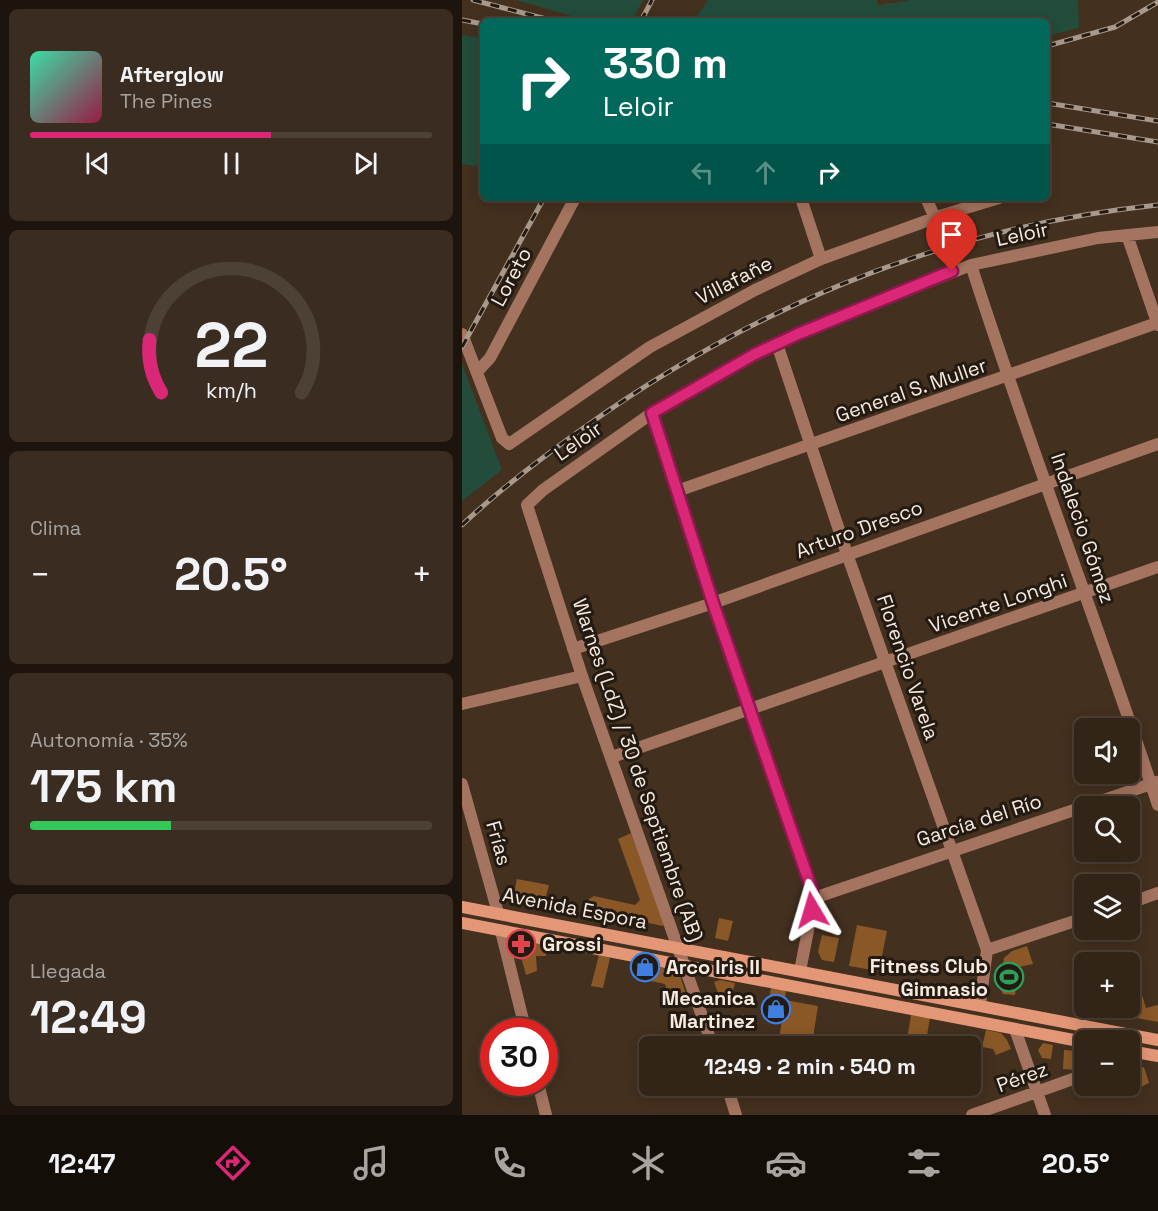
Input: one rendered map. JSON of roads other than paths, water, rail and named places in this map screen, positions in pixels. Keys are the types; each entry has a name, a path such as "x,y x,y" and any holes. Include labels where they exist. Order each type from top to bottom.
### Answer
{"main road":[{"name":"Avenida Espora","path":"462,907 980,1004 1152,1039"},
{"name":"Avenida Espora","path":"462,923 1074,1040"},
{"path":"1140,1055 1158,1056"}],"street":[{"name":"Loreto","path":"477,372 490,358 573,201"},
{"path":"802,201 821,259"},
{"path":"927,201 935,218"},
{"name":"Villafañe","path":"477,372 502,438 509,444 650,347 755,290 821,259 989,201"},
{"name":"Leloir","path":"527,505 543,490 652,413 777,344 971,265 1127,235 1158,232"},
{"path":"1127,235 1158,324"},
{"name":"Indalecio Gómez","path":"971,265 1007,377 1155,783 1158,805"},
{"name":"General S. Muller","path":"677,491 1158,324"},
{"path":"462,333 477,372"},
{"name":"Florencio Varela","path":"777,344 847,554 987,950 980,1004"},
{"path":"652,413 713,603 814,898 800,971"},
{"name":"Arturo Dresco","path":"573,649 713,603 1158,444"},
{"name":"Warnes (LdZ) / 30 de Septiembre (AB)","path":"527,505 582,676 709,1036"},
{"name":"Vicente Longhi","path":"612,757 1158,567"},
{"path":"462,704 582,676"},
{"name":"García del Río","path":"814,898 1155,783"},
{"name":"Frías","path":"462,784 498,914"},
{"path":"1140,899 1158,893"},
{"path":"987,950 1074,921"},
{"path":"501,930 523,1018"},
{"path":"1015,1029 1045,1115"},
{"name":"Pérez","path":"972,1115 1074,1079"},
{"path":"541,1096 546,1115"},
{"path":"730,1096 736,1115"}],"railway":[{"path":"473,0 542,18"},
{"path":"643,18 652,0"},
{"path":"1050,45 1115,27 1158,2"},
{"path":"462,20 480,23"},
{"path":"1050,103 1158,121"},
{"path":"1050,124 1158,142"},
{"path":"462,347 542,201"},
{"path":"462,525 490,499 582,429 648,385 715,345 785,309 855,279 928,253 1003,232 1079,216 1158,205"}],"place":[{"name":"Grossi","path":"521,944"},
{"name":"Arco Iris II","path":"645,967"},
{"name":"Fitness Club Gimnasio","path":"1009,977"},
{"name":"Mecanica Martinez","path":"776,1009"}]}
